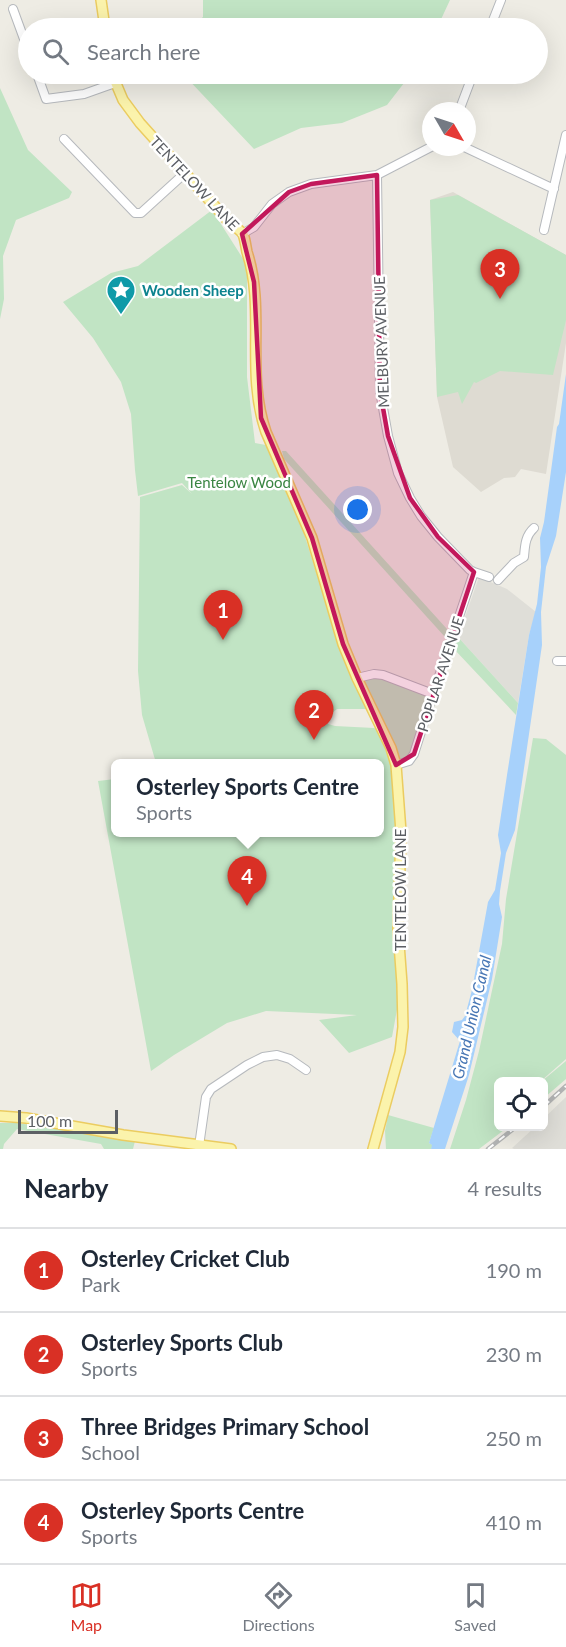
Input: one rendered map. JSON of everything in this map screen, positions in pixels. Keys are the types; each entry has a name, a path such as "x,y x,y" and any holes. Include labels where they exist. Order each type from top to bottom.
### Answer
{"main road":[{"path":"101,0 104,18"},
{"name":"TENTELOW LANE","path":"116,84 123,100 140,123 242,234 251,262 254,282 255,382 261,418 312,538 343,644 391,748 396,765 401,832 398,930 403,1027 400,1052 376,1147"},
{"path":"0,1116 231,1149"}],"street":[{"path":"494,18 501,0"},
{"path":"13,9 18,23"},
{"path":"41,84 46,99 84,94 102,84"},
{"path":"462,102 469,84"},
{"path":"544,230 566,135"},
{"path":"64,138 135,213 141,213 185,173"},
{"path":"242,234 254,227 272,204 289,192 311,184 376,174 422,151"},
{"path":"476,153 554,189"},
{"name":"MELBURY AVENUE","path":"376,174 380,391 388,436 398,473 421,516 459,560 474,572 489,577"},
{"path":"498,580 513,563 524,557 525,541 534,528"},
{"name":"POPLAR AVENUE","path":"396,765 409,761 414,754 474,572"},
{"path":"557,661 566,661"},
{"path":"357,678 374,674 383,675 433,694"},
{"path":"199,1146 206,1096 211,1089 263,1057 277,1055 290,1059 306,1070"}],"highlighted area":[{"path":"377,175 380,391 388,436 410,498 438,537 474,572 414,754 396,765 343,644 312,538 261,418 254,282 242,234 289,192 311,184"}],"shaded area":[{"path":"453,192 566,255 566,343 546,474 521,469 515,477 504,478 481,492 453,467 437,397 430,200"},
{"path":"479,577 507,589 536,612 529,635 518,703 458,637"},
{"path":"566,1097 566,1149 512,1148 531,1131 548,1131 548,1114"}],"green space":[{"path":"203,0 450,0 442,18 203,17"},
{"path":"192,84 403,84 387,105 342,123 301,128 254,149"},
{"path":"0,88 28,150 72,192 69,198 16,220 3,256 4,299 0,319"},
{"path":"458,195 566,255 566,320 553,375 500,371 474,382 462,404 458,392 437,397 430,200"},
{"name":"Tentelow Wood","path":"212,210 247,265 247,377 255,443 271,446 291,492 340,648 369,709 337,709 321,722 335,726 374,728 382,731 391,750 396,827 393,927 398,1004 392,1037 349,1053 319,1020 357,1015 266,1011 227,1023 151,1071 98,781 111,779 111,837 384,837 384,759 155,759 142,715 138,671 140,497 182,485 192,494 182,483 138,496 131,414 121,382 93,338 63,302 111,273 138,266"},
{"path":"282,451 286,451 447,629 445,637 284,459"},
{"path":"458,637 518,703 516,715 454,649"},
{"path":"374,674 433,694 414,754 396,765 357,678"},
{"path":"533,738 546,739 566,755 566,1059 546,1077 494,1077 494,1131 503,1131 479,1149 450,1149 479,1051 502,944 506,899"},
{"path":"566,1061 566,1079 548,1095 547,1077"},
{"path":"388,1115 434,1128 429,1143 433,1145 431,1149 386,1149 385,1131"},
{"path":"0,1123 17,1123 135,1141 133,1149 104,1149 101,1144 17,1129 4,1144 3,1149 0,1149"}],"water":[{"name":"Grand Union Canal","path":"566,374 566,472 556,536 546,567 541,612 542,645 515,830 506,853 500,891 499,904 502,917 492,979 469,1075 445,1149 431,1149 432,1145 429,1143 460,1041 452,1032 454,1022 462,1020 465,1016 488,902 495,890 501,853 498,835 529,635 537,604 541,567 540,538"}],"railway":[{"path":"548,1102 566,1086"},
{"path":"488,1149 511,1131"}],"place":[{"name":"Three Bridges Primary School","path":"500,299"},
{"name":"Wooden Sheep","path":"121,316"},
{"name":"Osterley Cricket Club","path":"223,640"},
{"name":"Osterley Sports Club","path":"314,740"},
{"name":"Osterley Sports Centre","path":"247,906"}]}
